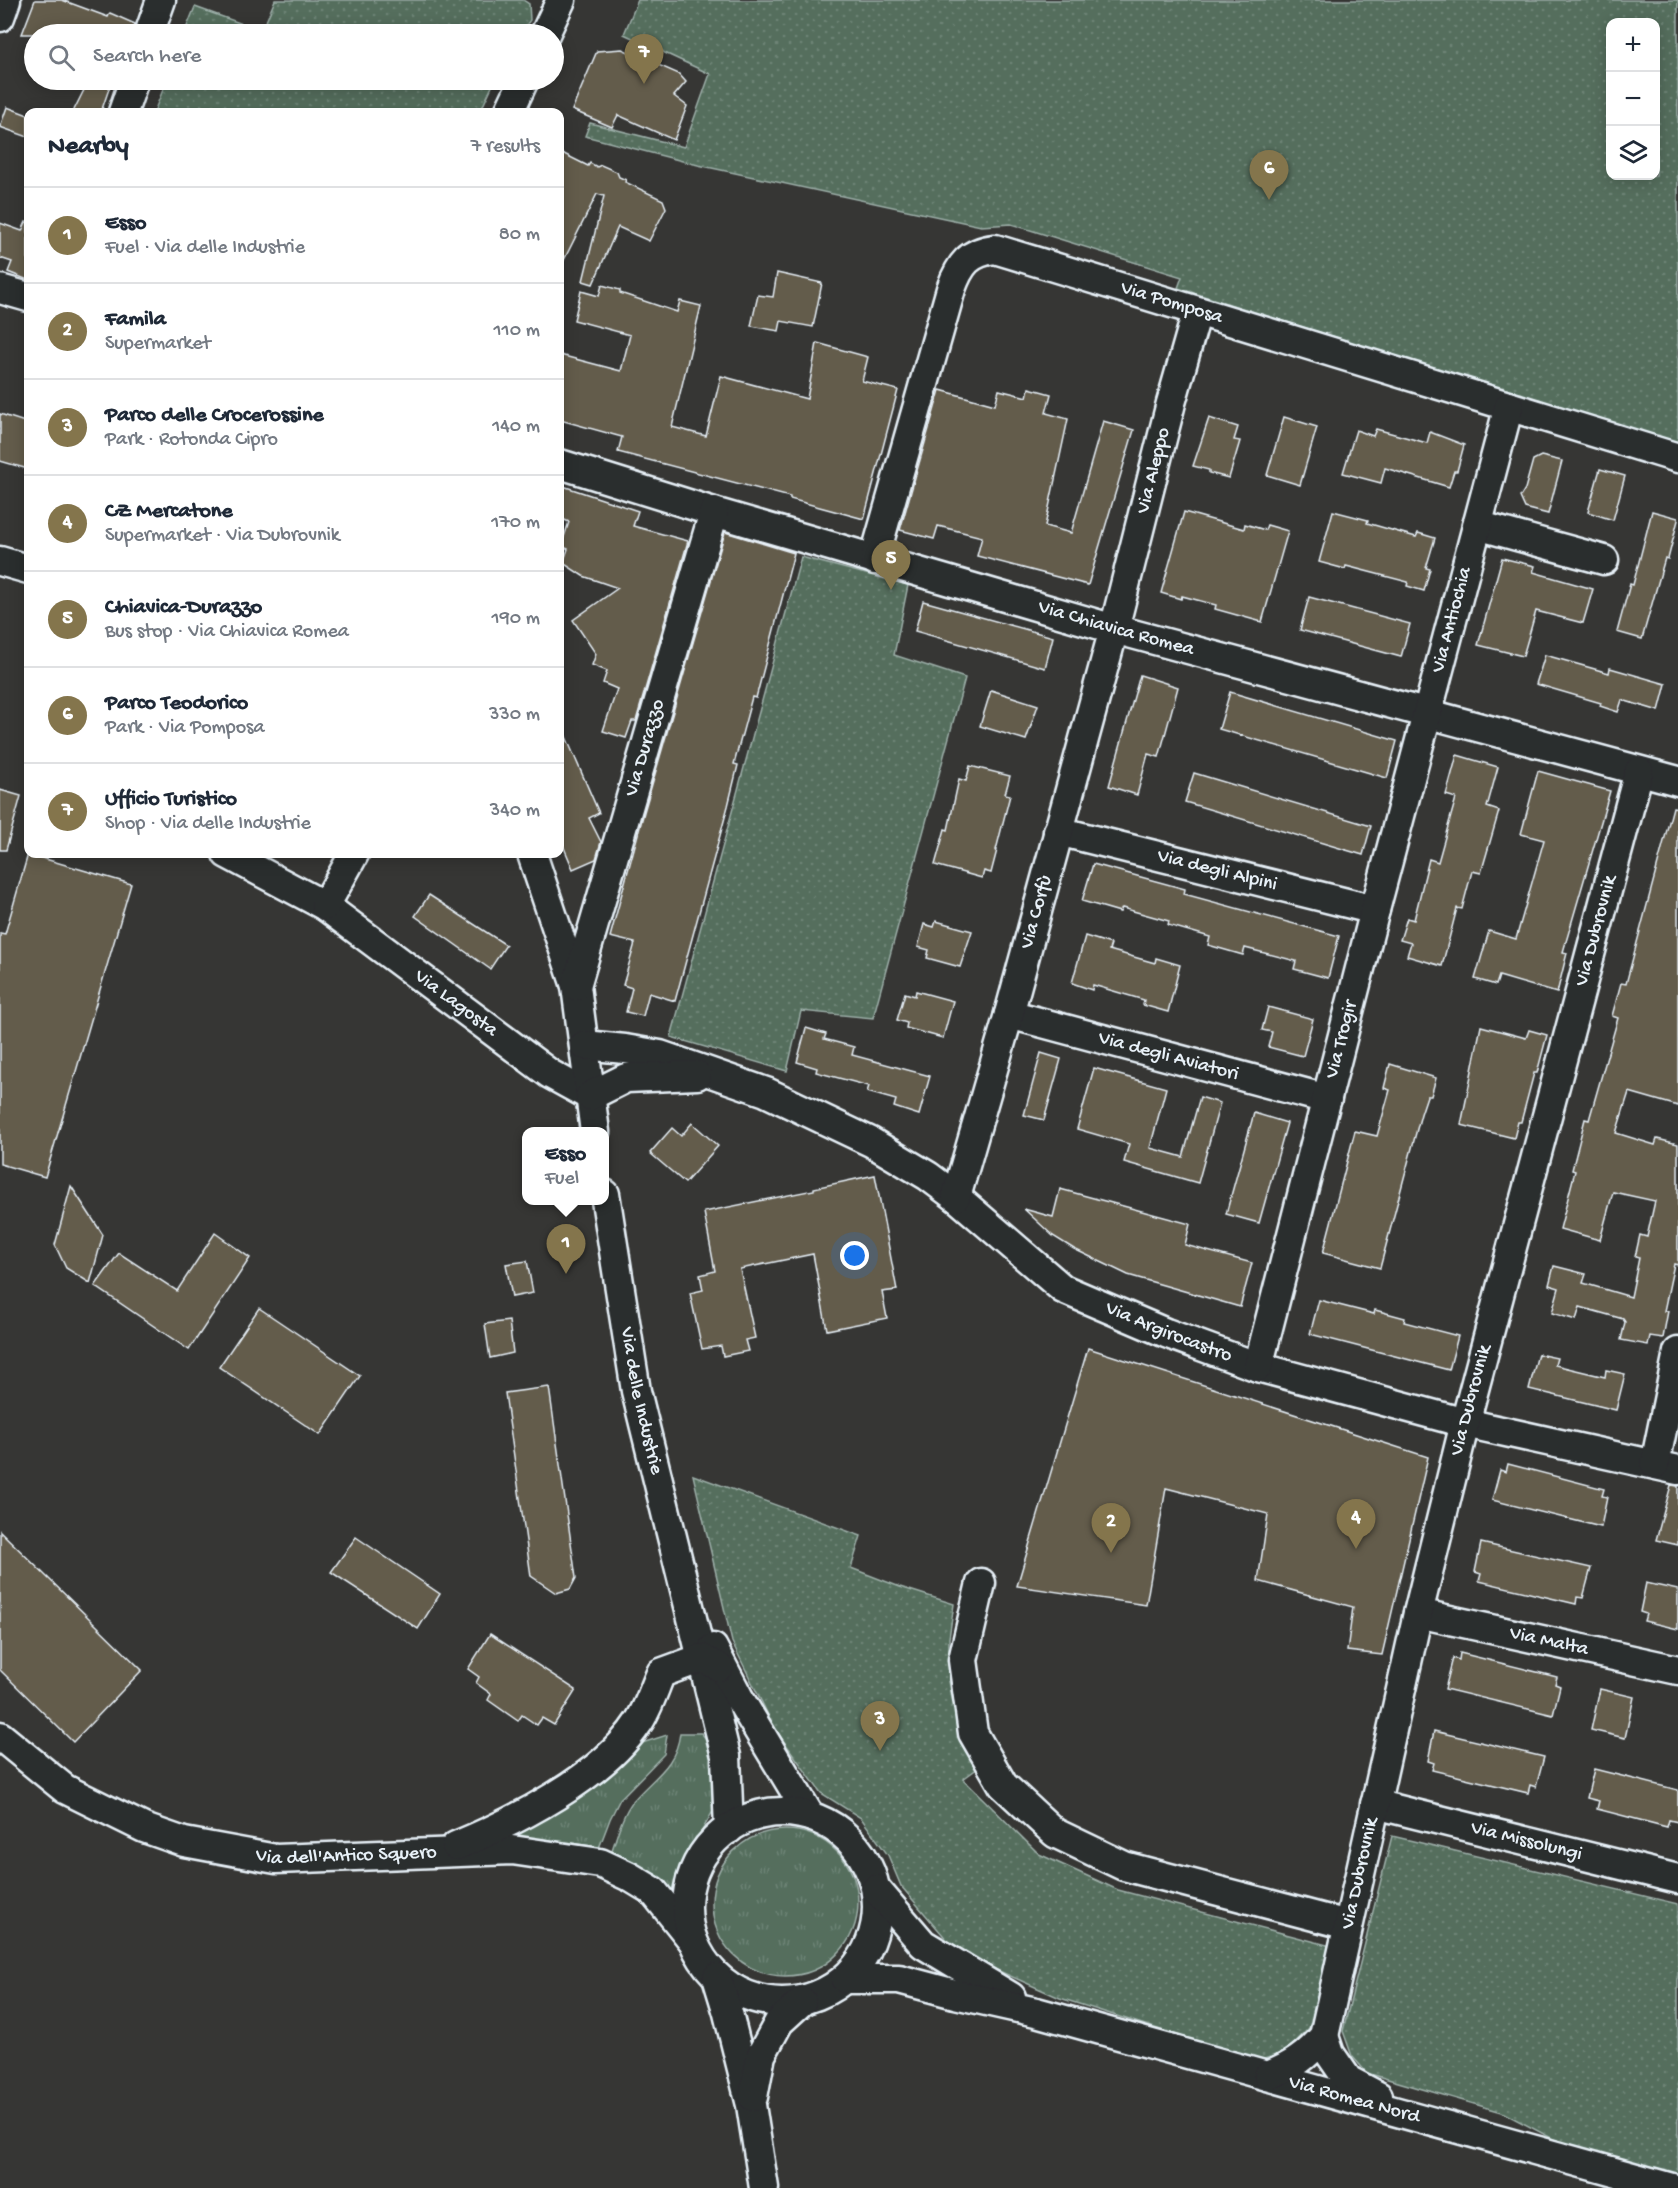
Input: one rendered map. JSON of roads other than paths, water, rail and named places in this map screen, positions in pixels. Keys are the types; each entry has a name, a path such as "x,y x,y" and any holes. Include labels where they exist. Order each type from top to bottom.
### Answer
{"street":[{"path":"0,17 6,0"},
{"path":"153,24 161,0"},
{"path":"550,24 561,0"},
{"path":"124,108 131,90"},
{"path":"511,108 519,90"},
{"name":"Via Pomposa","path":"875,560 954,279 965,261 980,251 995,249 1678,458"},
{"path":"0,289 24,296"},
{"name":"Via Aleppo","path":"1114,629 1171,403 1197,312"},
{"name":"Via Antiochia","path":"1427,713 1509,406"},
{"name":"Via Chiavica Romea","path":"564,465 875,560 1114,629 1678,781"},
{"name":"Via Durazzo","path":"576,986 714,512"},
{"path":"1478,525 1604,560"},
{"path":"0,561 24,568"},
{"name":"Via Corfù","path":"956,1197 1009,1014 1114,629"},
{"name":"Via Trogir","path":"1258,1367 1427,713"},
{"name":"Via Dubrovnik","path":"1324,2036 1418,1613 1465,1423 1639,771"},
{"name":"Via degli Alpini","path":"1058,831 1375,909"},
{"name":"Via Lagosta","path":"235,858 326,906 550,1074 590,1096"},
{"path":"326,906 352,858"},
{"path":"533,858 576,986 594,1127"},
{"name":"Via degli Aviatori","path":"1009,1014 1328,1099"},
{"name":"Via Argirocastro","path":"584,1045 625,1048 660,1055 766,1092 871,1142 928,1176 956,1197 1063,1289 1166,1333 1258,1367 1465,1423 1666,1467"},
{"name":"Via Argirocastro","path":"590,1096 626,1078 712,1074"},
{"name":"Via delle Industrie","path":"607,1205 636,1390 689,1605 714,1664 810,1816"},
{"path":"1666,1467 1678,1353"},
{"path":"981,1582 963,1660 973,1733 1003,1785 1054,1833 1124,1866 1348,1925"},
{"name":"Via Malta","path":"1418,1613 1678,1670"},
{"path":"441,1853 483,1835 548,1800 601,1764 639,1723 661,1672 714,1664"},
{"name":"Via delle Industrie","path":"714,1664 726,1756 729,1829"},
{"name":"Via dell'Antico Squero","path":"0,1736 65,1789 144,1828 184,1842 276,1859 512,1850 600,1863 630,1877 653,1892 693,1941"},
{"name":"Via Missolungi","path":"1376,1804 1678,1879"},
{"path":"782,1812 810,1816 833,1827 853,1843 867,1864 876,1888 876,1922 866,1953 845,1979 825,1992 802,2001 772,2002 742,1994 717,1977 703,1960 693,1941 687,1910 692,1879 706,1851 729,1829 754,1816 782,1812"},
{"name":"Via Romea Nord","path":"876,1888 923,1944 1036,2012"},
{"path":"717,1977 751,2104 764,2188"},
{"name":"Via Romea Nord","path":"845,1979 899,1979 1036,2012 1672,2188"},
{"path":"751,2104 761,2055 779,2022 802,2001"},
{"path":"1268,2076 1309,2054 1324,2036"},
{"path":"1324,2036 1330,2054 1348,2080 1414,2116"}],"place":[{"name":"Ufficio Turistico","path":"644,84"},
{"name":"Parco Teodorico","path":"1269,200"},
{"name":"Chiavica-Durazzo","path":"891,590"},
{"name":"Esso","path":"566,1274"},
{"name":"CZ Mercatone","path":"1356,1549"},
{"name":"Famila","path":"1111,1553"},
{"name":"Parco delle Crocerossine","path":"880,1751"}]}
